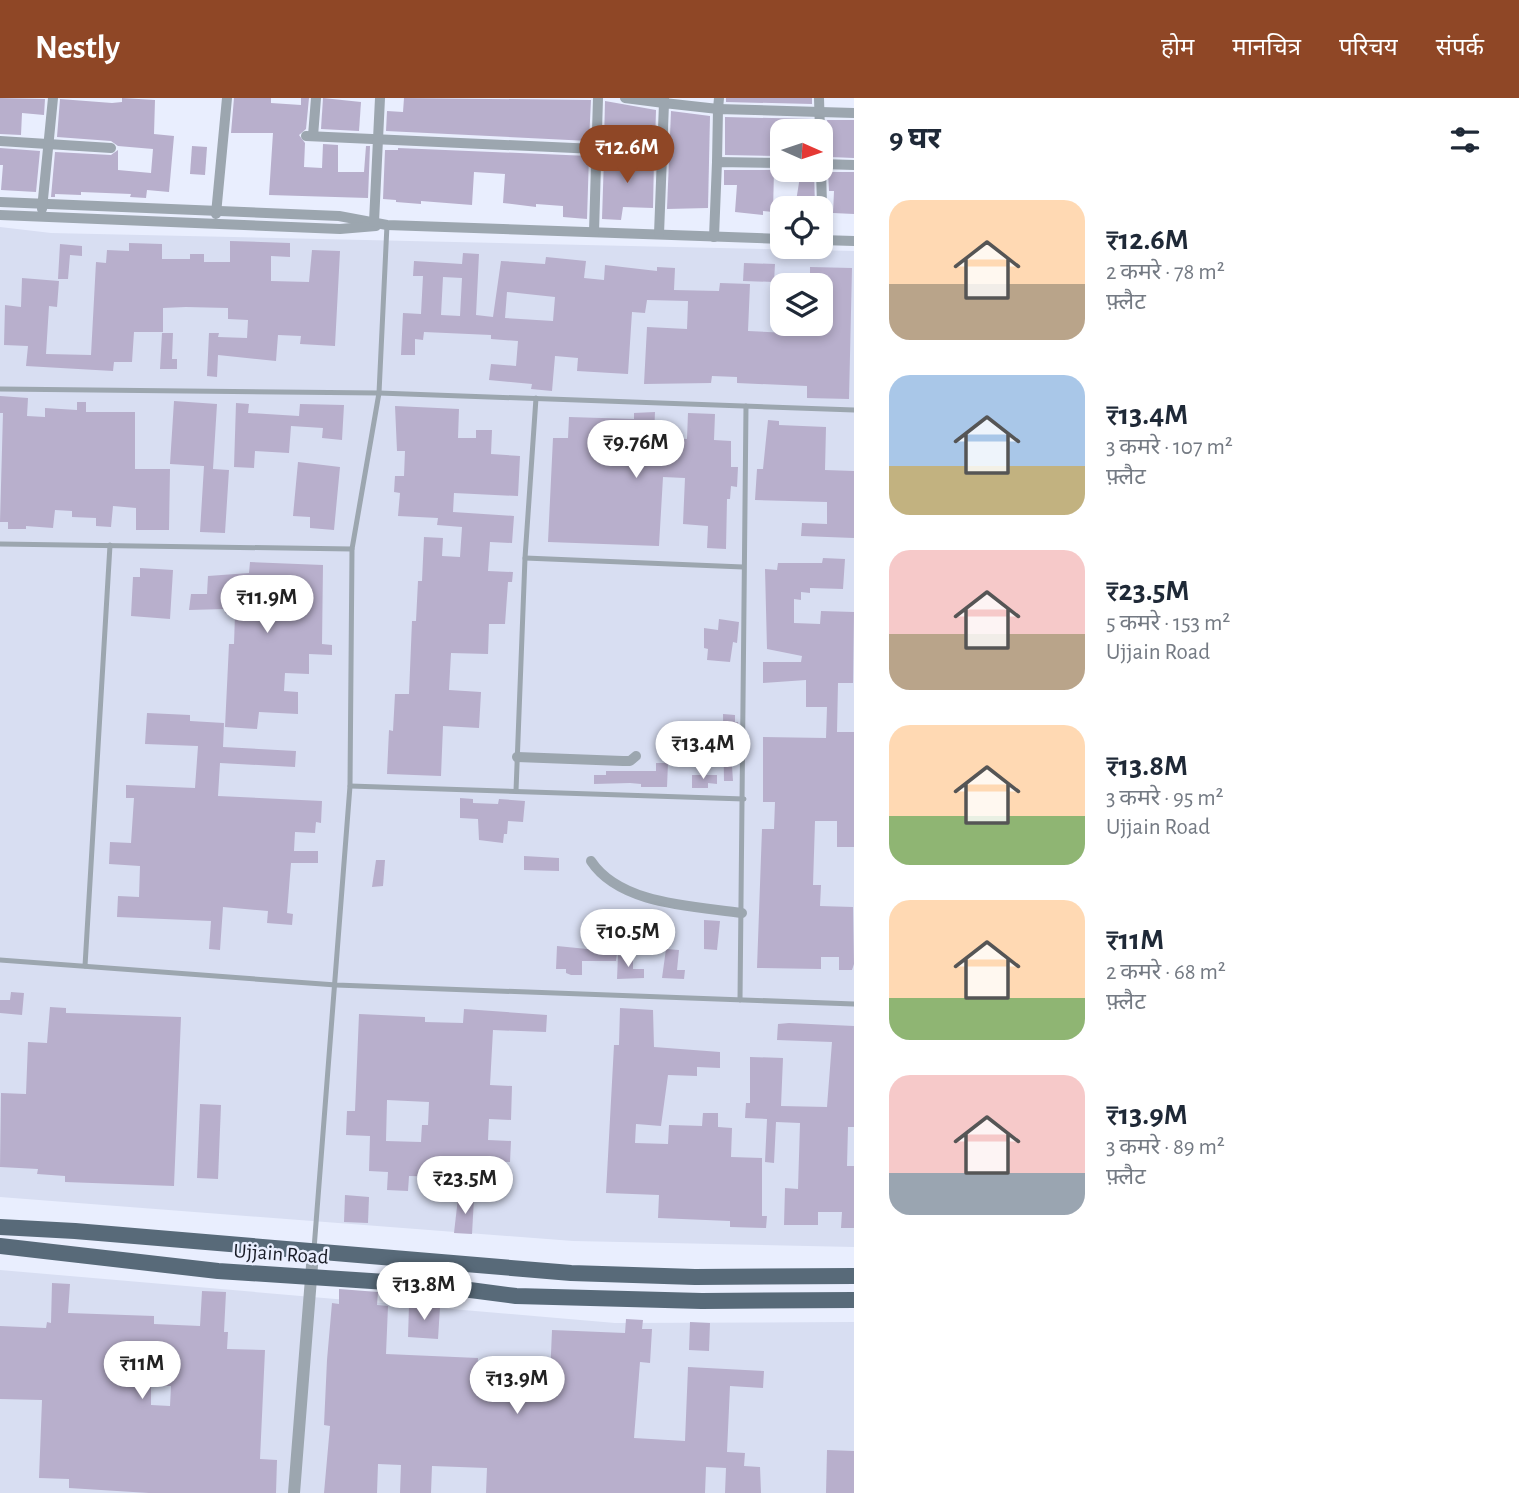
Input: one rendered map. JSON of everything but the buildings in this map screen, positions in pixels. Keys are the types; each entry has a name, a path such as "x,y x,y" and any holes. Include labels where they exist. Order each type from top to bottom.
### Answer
{"main road":[{"name":"Ujjain Road","path":"0,1227 572,1273 695,1278 854,1276"},
{"name":"Ujjain Road","path":"0,1246 218,1271 586,1300 854,1300"}],"street":[{"path":"41,218 53,98"},
{"path":"216,222 227,98"},
{"path":"316,98 310,136 662,152"},
{"path":"374,222 380,98"},
{"path":"594,232 598,98"},
{"path":"625,98 854,113"},
{"path":"819,98 820,119"},
{"path":"659,234 664,100"},
{"path":"713,237 719,103"},
{"path":"0,141 111,148"},
{"path":"717,162 770,163"},
{"path":"833,164 854,165"},
{"path":"0,202 340,216 387,225"},
{"path":"0,215 340,229 387,225 770,239"},
{"path":"833,240 854,241"},
{"path":"517,757 623,761 636,755"},
{"path":"591,861 601,876 650,898 741,913"},
{"path":"294,1493 313,1252"}],"lane":[{"path":"313,1252 350,786 352,549 379,393 387,225"},
{"path":"0,389 379,393 854,410"},
{"path":"516,791 525,558 536,398"},
{"path":"740,1000 744,799 743,567 747,406"},
{"path":"0,544 352,549"},
{"path":"85,966 110,545"},
{"path":"525,558 743,567"},
{"path":"350,786 744,799"},
{"path":"0,960 336,985 854,1004"}],"shaded area":[{"path":"0,227 51,233 770,249 770,259 833,259 833,251 854,251 854,1247 573,1241 0,1197"},
{"path":"0,1270 615,1323 854,1322 854,1493 0,1493"}]}
